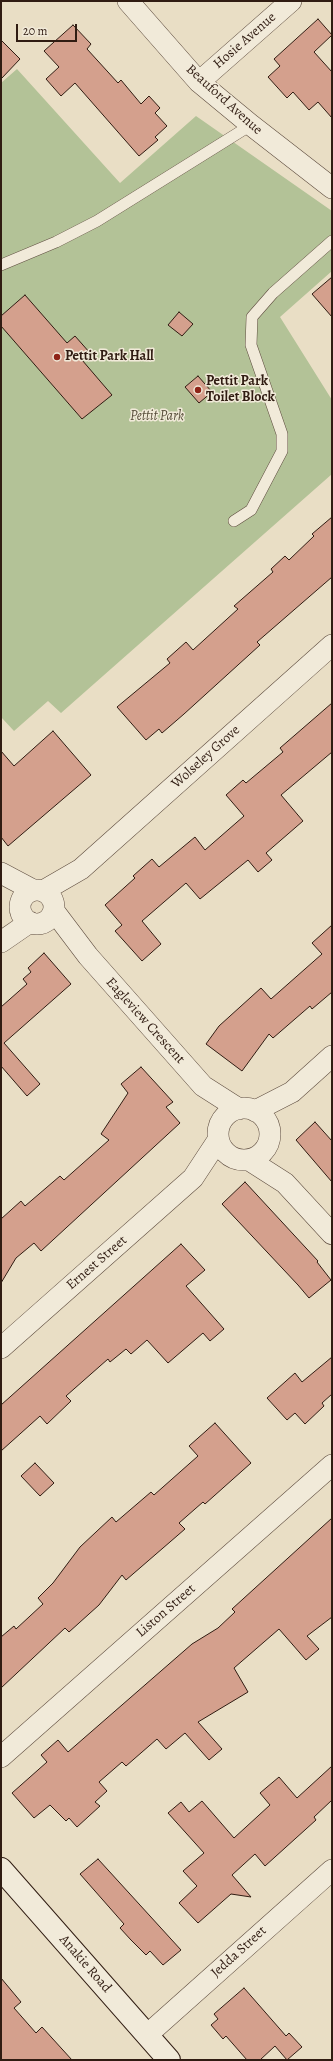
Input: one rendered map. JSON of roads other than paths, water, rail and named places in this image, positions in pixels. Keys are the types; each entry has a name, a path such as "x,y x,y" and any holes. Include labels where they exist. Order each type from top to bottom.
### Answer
{"main road":[{"name":"Anakie Road","path":"1,1868 169,2060"}],"street":[{"name":"Beauford Avenue","path":"128,1 199,82 250,125 332,188"},
{"name":"Hosie Avenue","path":"199,82 290,1"},
{"name":"Wolseley Grove","path":"1,937 81,869 332,645"},
{"name":"Eagleview Crescent","path":"1,873 88,956 203,1086 247,1110"},
{"name":"Eagleview Crescent","path":"1,881 37,907"},
{"name":"Wolseley Grove","path":"1,942 37,907"},
{"path":"242,1159 264,1151 268,1137 292,1092 332,1056"},
{"name":"Eagleview Crescent","path":"203,1086 219,1132"},
{"path":"292,1092 247,1110 225,1116 219,1132 222,1148 285,1183 332,1234"},
{"path":"247,1110 267,1122 268,1137 285,1183"},
{"name":"Ernest Street","path":"1,1348 193,1178 219,1132"},
{"name":"Ernest Street","path":"193,1178 242,1159"},
{"name":"Liston Street","path":"1,1757 332,1465"},
{"name":"Jedda Street","path":"147,2035 332,1870"}],"lane":[{"path":"1,265 56,242 97,221 250,125"},
{"path":"234,520 251,510 282,451 282,434 251,345 252,317 273,293 332,241"}],"place":[{"name":"Pettit Park Hall","path":"57,357"},
{"name":"Pettit Park Toilet Block","path":"198,390"}],"park label":[{"name":"Pettit Park","path":"157,417"}]}
